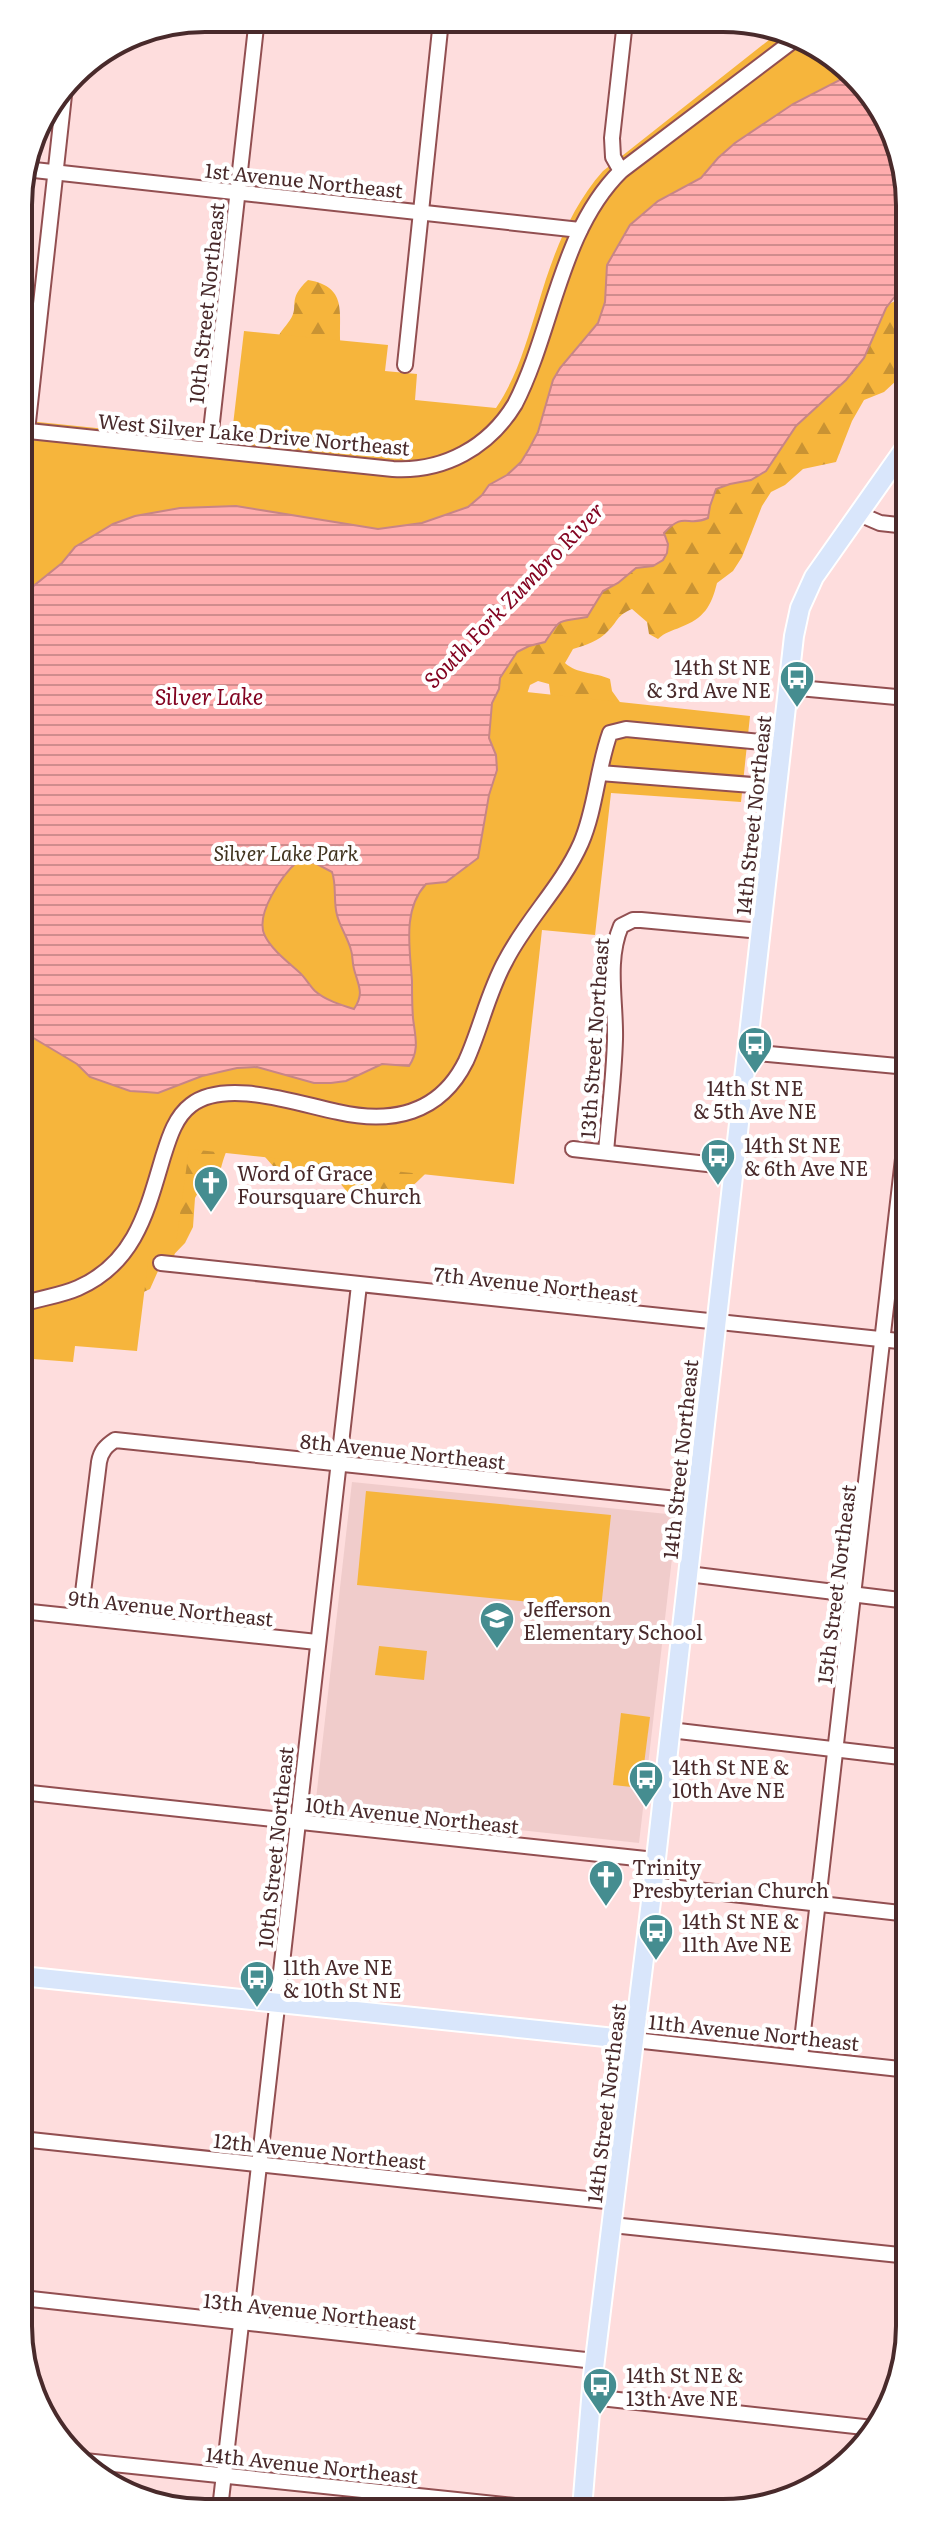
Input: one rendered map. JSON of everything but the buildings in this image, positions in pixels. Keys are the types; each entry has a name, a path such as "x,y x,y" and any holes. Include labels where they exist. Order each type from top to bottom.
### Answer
{"main road":[{"name":"14th Street Northeast","path":"583,2499 595,2361 653,1885 797,620 821,566 896,461"},
{"name":"11th Avenue Northeast","path":"32,1977 634,2040"}],"street":[{"name":"10th Street Northeast","path":"209,449 255,32"},
{"path":"405,365 440,32"},
{"path":"621,171 613,157 612,138 624,32"},
{"name":"West Silver Lake Drive Northeast","path":"32,431 400,470 438,465 471,450 500,425 517,400 580,230 598,197 621,171 788,45"},
{"path":"32,360 63,107"},
{"name":"1st Avenue Northeast","path":"35,170 580,230"},
{"path":"859,514 880,523 896,525"},
{"path":"788,687 896,697"},
{"path":"32,1301 80,1287 94,1280 120,1258 145,1216 173,1127 188,1107 199,1099 216,1094 244,1093 382,1118 414,1111 449,1086 466,1060 506,959 574,857 589,820 610,733 618,730 783,744"},
{"path":"600,773 778,787"},
{"name":"13th Street Northeast","path":"606,1152 615,1041 614,959 621,926 641,920 761,931"},
{"path":"747,1052 896,1066"},
{"path":"573,1149 734,1167"},
{"name":"15th Street Northeast","path":"800,2058 896,1228"},
{"name":"7th Avenue Northeast","path":"161,1263 896,1341"},
{"name":"10th Street Northeast","path":"221,2499 359,1285"},
{"name":"8th Avenue Northeast","path":"80,1617 101,1453 107,1445 122,1440 696,1501"},
{"path":"688,1574 896,1600"},
{"name":"9th Avenue Northeast","path":"32,1612 317,1642"},
{"path":"670,1730 896,1756"},
{"name":"10th Avenue Northeast","path":"32,1793 655,1860"},
{"path":"653,1885 896,1913"},
{"name":"11th Avenue Northeast","path":"634,2040 896,2069"},
{"name":"12th Avenue Northeast","path":"32,2140 615,2202"},
{"path":"612,2225 896,2255"},
{"name":"13th Avenue Northeast","path":"32,2299 595,2361"},
{"path":"591,2397 863,2427"},
{"name":"14th Avenue Northeast","path":"99,2462 448,2499"},
{"path":"389,2499 390,2493"}],"shaded area":[{"name":"Jefferson Elementary School","path":"352,1482 677,1515 639,1843 315,1808"}],"green space":[{"name":"Silver Lake","path":"771,39 819,61 845,83 873,118 893,171 896,193 896,295 886,308 864,358 846,380 796,426 766,471 751,480 716,489 708,518 677,522 664,533 668,544 663,560 653,566 636,568 603,591 587,617 562,622 545,642 513,657 501,679 499,689 750,716 741,802 611,793 595,935 542,930 514,1184 189,1149 173,1265 148,1262 137,1351 75,1346 73,1362 33,1359 32,1368 32,421 231,442 244,331 388,345 385,371 417,374 415,400 496,408 521,358 563,234 591,185 603,171"},
{"path":"308,280 331,289 336,296 341,349 276,342 293,315 297,293"},
{"path":"896,300 896,381 884,392 864,400 836,462 803,469 785,485 771,492 762,506 742,557 733,571 717,583 709,605 701,615 658,639 649,634 647,622 632,609 620,616 601,637 573,649 565,663 610,679 612,691 622,705 551,699 549,684 538,681 530,685 524,703 484,701 503,650 656,539 883,307"},
{"path":"233,1104 286,1117 362,1121 387,1112 434,1123 500,1123 513,1137 503,1154 490,1159 446,1153 406,1191 376,1189 361,1194 348,1193 332,1173 273,1166 251,1141 229,1146 217,1179 199,1191 195,1198 193,1227 185,1243 158,1271 150,1289 131,1298 122,1294 128,1260 158,1211 173,1143 183,1119 200,1107"},
{"path":"366,1491 611,1515 601,1609 357,1585"},
{"path":"379,1646 427,1651 424,1680 375,1675"},
{"path":"621,1713 650,1717 641,1788 613,1785"}],"water":[{"name":"Silver Lake","path":"841,79 845,83 873,118 893,171 896,193 896,295 886,308 864,358 846,380 796,426 766,471 751,480 716,489 708,518 677,522 664,533 668,544 663,560 653,566 636,568 603,591 587,617 562,622 545,642 517,652 500,678 499,689 492,703 489,738 496,755 497,770 489,795 478,858 446,882 426,884 418,894 410,918 416,1043 409,1066 382,1064 346,1081 331,1083 314,1083 257,1067 237,1068 202,1076 158,1093 130,1091 90,1077 77,1064 32,1037 32,587 62,563 75,547 113,524 135,516 180,508 236,506 378,529 422,523 468,507 489,485 521,462 529,449 538,432 553,380 598,323 605,302 607,265 630,225 658,201 701,178 735,143 793,104","holes":["298,861 315,863 332,872 337,915 350,946 360,989 354,1009 328,1000 315,991 280,956 265,936 263,927 263,917 271,896"]}],"place":[{"name":"14th St NE & 3rd Ave NE","path":"797,709"},
{"name":"14th St NE & 5th Ave NE","path":"755,1075"},
{"name":"14th St NE & 6th Ave NE","path":"718,1187"},
{"name":"Word of Grace Foursquare Church","path":"211,1214"},
{"name":"Jefferson Elementary School","path":"497,1650"},
{"name":"14th St NE & 10th Ave NE","path":"646,1809"},
{"name":"Trinity Presbyterian Church","path":"606,1908"},
{"name":"14th St NE & 11th Ave NE","path":"656,1962"},
{"name":"11th Ave NE & 10th St NE","path":"257,2009"},
{"name":"14th St NE & 13th Ave NE","path":"600,2416"}],"water label":[{"name":"South Fork Zumbro River","path":"513,594"}],"park label":[{"name":"Silver Lake Park","path":"286,852"}]}
